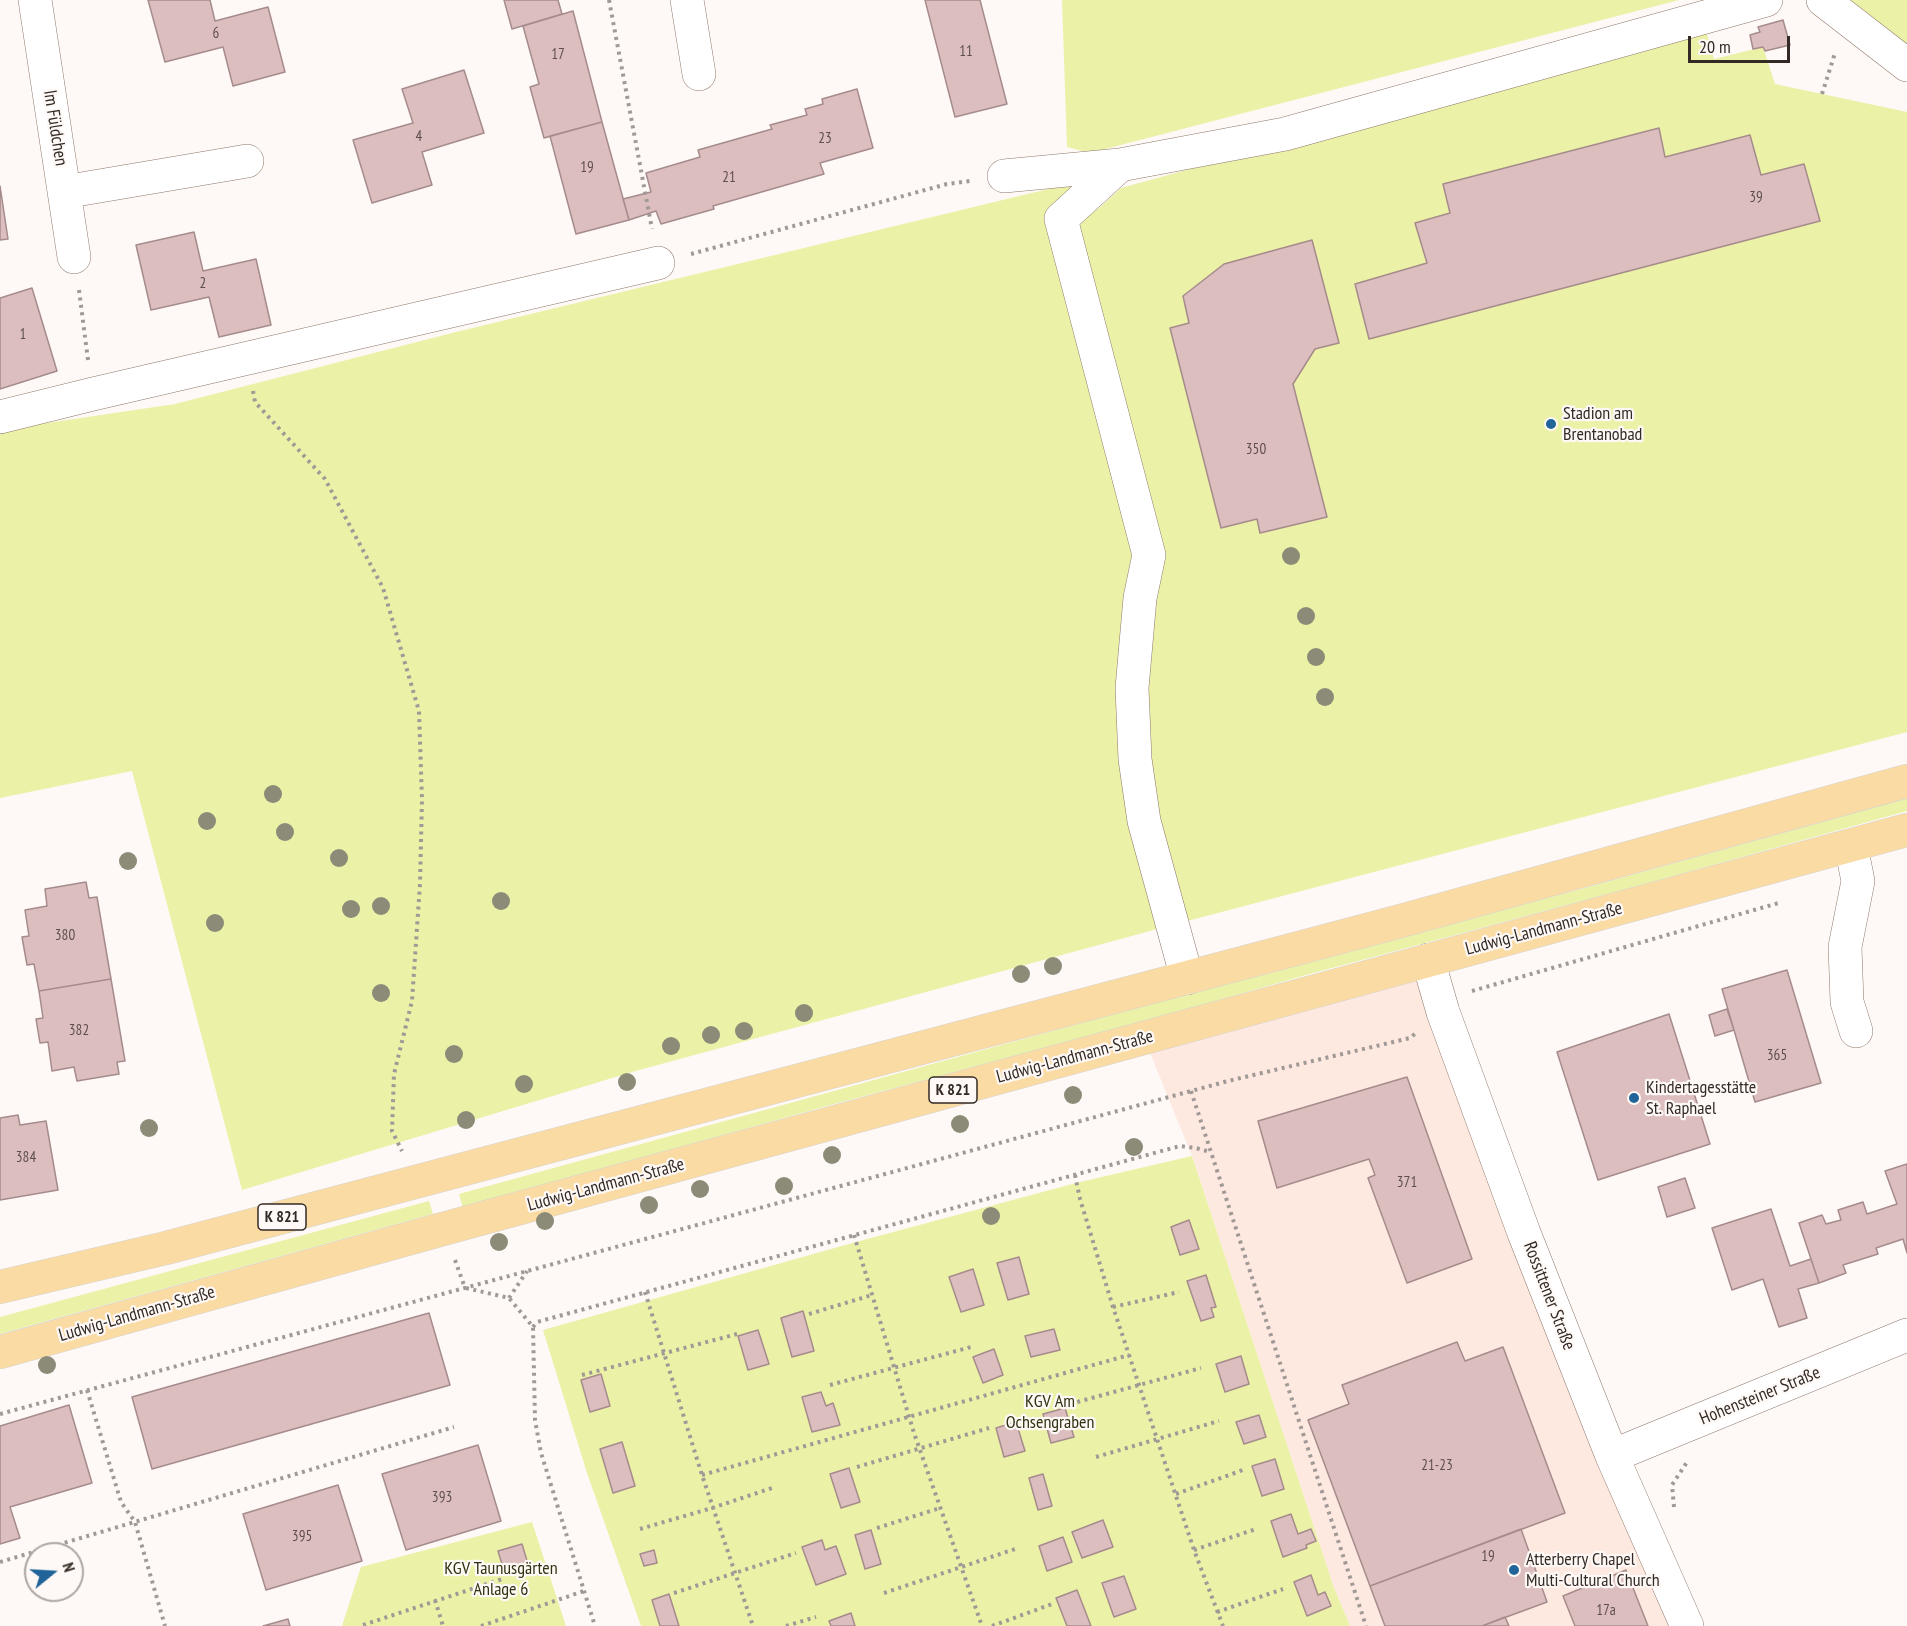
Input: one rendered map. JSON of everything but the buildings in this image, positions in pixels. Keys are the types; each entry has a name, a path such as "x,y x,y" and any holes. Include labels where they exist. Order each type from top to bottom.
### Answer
{"main road":[{"name":"K 821","path":"0,1287 166,1248 1187,978 1907,781"},
{"name":"Ludwig-Landmann-Straße","path":"0,1352 1907,830"}],"street":[{"name":"Im Füldchen","path":"35,0 74,256"},
{"path":"687,0 699,74"},
{"path":"1004,176 1120,165 1285,134 1766,0"},
{"path":"1835,9 1907,65"},
{"path":"64,192 247,161"},
{"path":"1120,165 1061,219 1149,555 1140,598 1132,688 1135,759 1144,821 1187,978"},
{"path":"0,417 93,393 658,262"},
{"path":"1851,846 1858,881 1845,947 1847,1002 1856,1031"},
{"name":"Rossittener Straße","path":"1428,960 1443,1012 1524,1233 1612,1456 1687,1626"},
{"name":"Hohensteiner Straße","path":"1612,1456 1907,1335"}],"path":[{"path":"609,0 658,262 947,184 1004,176"},
{"path":"1822,94 1835,9"},
{"path":"74,256 93,393"},
{"path":"245,358 255,402 325,479 383,588 419,711 422,800 412,1001 394,1074 392,1131 403,1152"},
{"path":"0,1414 1191,1091 1410,1038 1469,992 1789,900"},
{"path":"1191,1091 1365,1626"},
{"path":"533,1327 537,1322 1180,1146 1210,1152"},
{"path":"1075,1175 1080,1199 1113,1307 1194,1550 1223,1626"},
{"path":"854,1235 909,1416 982,1626"},
{"path":"509,1298 528,1270"},
{"path":"465,1288 509,1298 533,1327 535,1420 541,1453 595,1626"},
{"path":"645,1292 712,1508 753,1626"},
{"path":"1113,1307 1179,1292"},
{"path":"809,1314 872,1295"},
{"path":"582,1375 737,1334"},
{"path":"830,1386 971,1347"},
{"path":"702,1475 1129,1355"},
{"path":"1070,1404 1200,1368"},
{"path":"87,1390 121,1502 135,1522 165,1626"},
{"path":"1096,1457 1219,1421"},
{"path":"0,1562 454,1426"},
{"path":"857,1467 989,1428"},
{"path":"1675,1517 1672,1485 1691,1457"},
{"path":"1176,1494 1243,1470"},
{"path":"640,1529 775,1487"},
{"path":"878,1528 940,1508"},
{"path":"1194,1550 1256,1529"},
{"path":"884,1593 1018,1548"},
{"path":"674,1593 796,1552"},
{"path":"363,1625 502,1579"},
{"path":"1217,1612 1283,1589"},
{"path":"481,1626 584,1591"},
{"path":"435,1600 443,1626"},
{"path":"992,1626 1055,1603"},
{"path":"786,1626 816,1617"}],"shaded area":[{"path":"1428,960 1687,1626 1350,1626 1333,1585 1192,1156 1144,1038"}],"green space":[{"path":"1062,0 1679,0 1090,153 1067,147"},
{"path":"1844,0 1907,0 1907,46"},
{"path":"1705,27 1714,59 1763,47 1775,84 1907,112 1907,732 1172,925 632,1072 242,1190 132,771 0,798 0,430 175,404 456,332 1069,184 1098,209 1121,188"},
{"path":"1907,798 1907,811 1306,975 1150,1020 827,1106 463,1208 459,1194 1205,989 1581,889"},
{"name":"KGV Am Ochsengraben","path":"1192,1156 1333,1585 1350,1626 641,1626 587,1473 543,1330 1076,1183"},
{"path":"429,1201 433,1214 0,1334 0,1317"},
{"name":"KGV Taunusgärten Anlage 6","path":"532,1522 566,1626 342,1626 361,1567"}],"place":[{"name":"Stadion am Brentanobad","path":"1551,424"},
{"name":"Kindertagesstätte St. Raphael","path":"1634,1098"},
{"name":"Atterberry Chapel Multi-Cultural Church","path":"1514,1570"}]}
